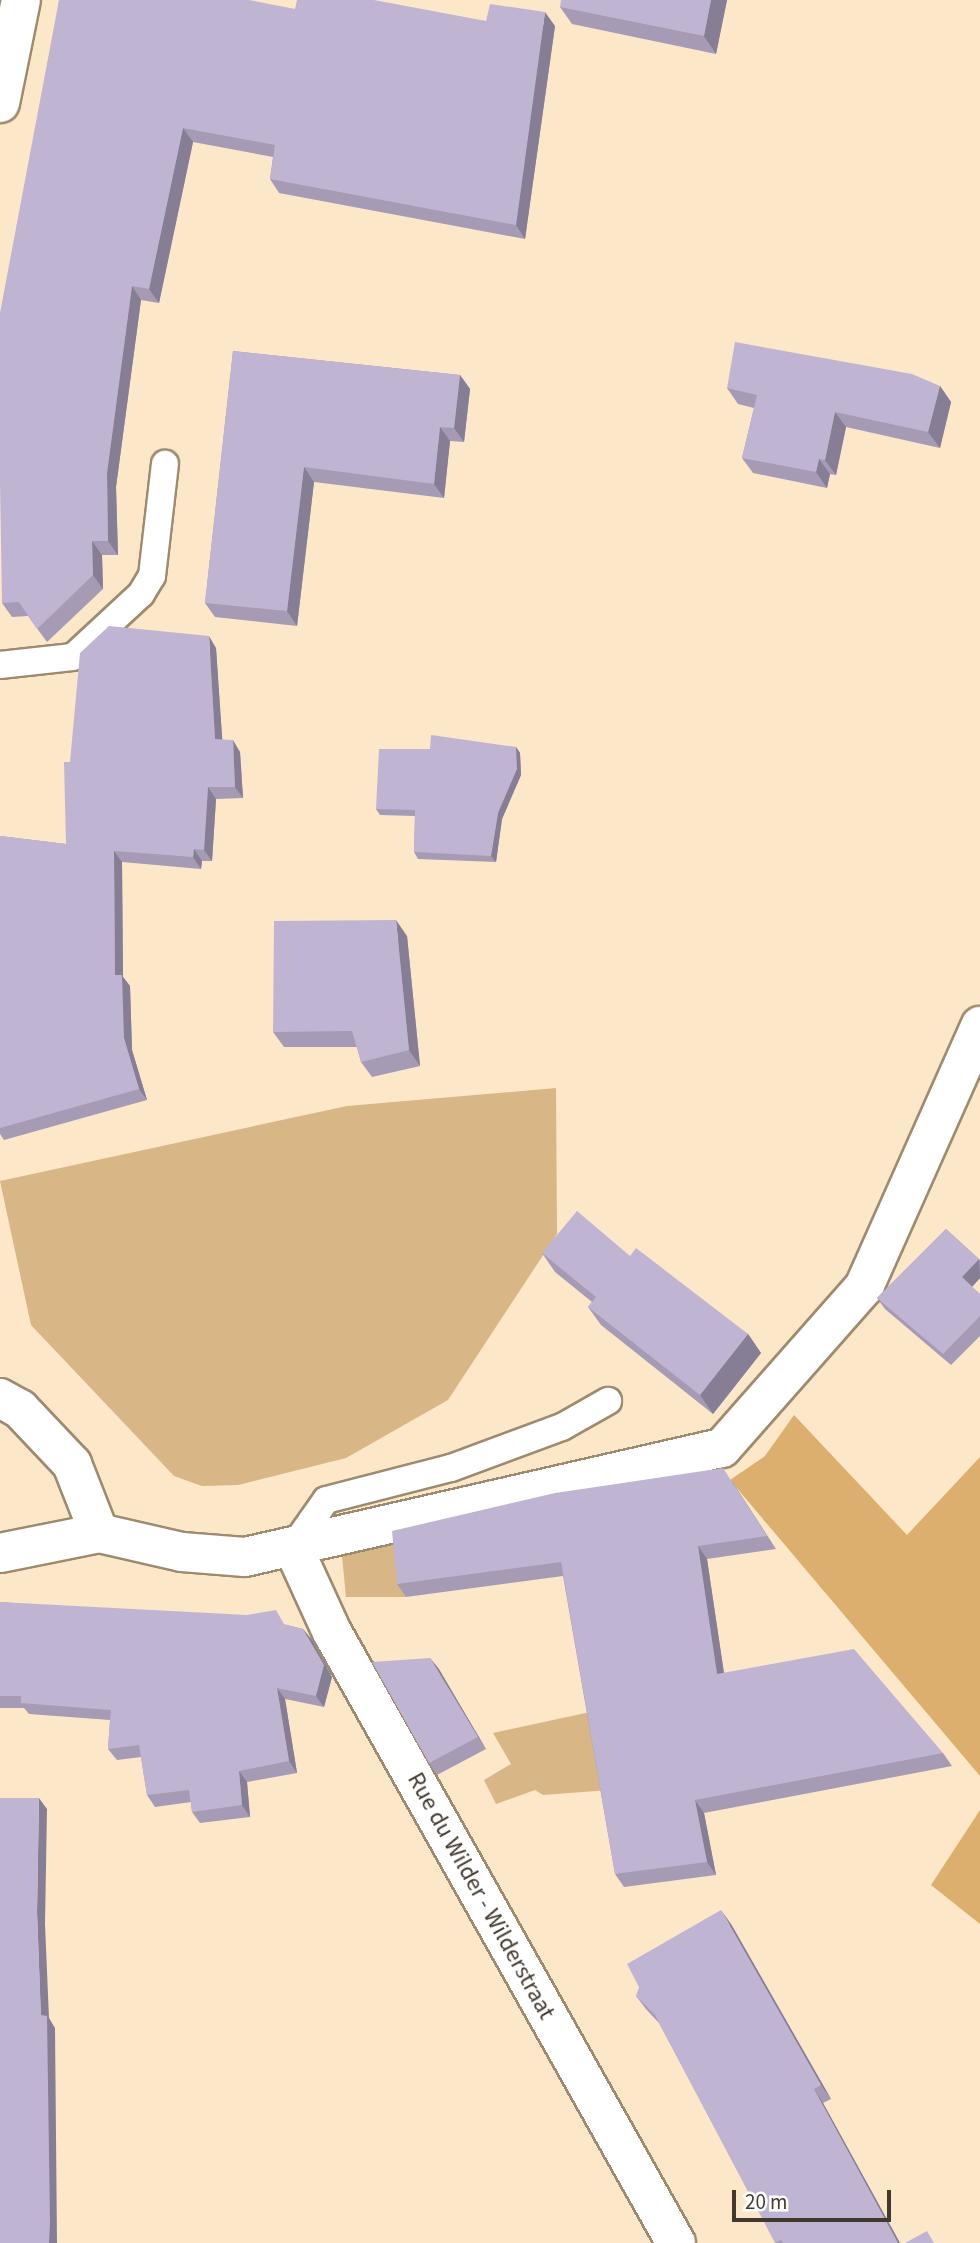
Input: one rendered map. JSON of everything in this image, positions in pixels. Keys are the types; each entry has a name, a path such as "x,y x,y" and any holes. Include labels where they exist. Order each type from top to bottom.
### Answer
{"street":[{"path":"0,103 13,11"},
{"path":"0,1553 99,1533 182,1552 245,1557 722,1448 864,1287 980,1026"},
{"path":"0,1398 20,1409 72,1464 99,1533"},
{"name":"Rue du Wilder - Wilderstraat","path":"293,1547 332,1632 676,2243"}],"lane":[{"path":"0,666 73,657 141,594 152,576 165,464"},
{"path":"293,1547 326,1500 451,1468 562,1427 608,1401"}],"shaded area":[{"path":"556,1088 557,1234 448,1400 346,1458 238,1485 202,1486 174,1476 31,1325 0,1181 347,1106"},
{"path":"794,1415 907,1535 980,1457 980,1776 730,1480 765,1456"},
{"path":"401,1542 406,1597 346,1597 342,1556"},
{"path":"595,1711 610,1790 543,1795 535,1790 496,1804 484,1780 511,1764 493,1733"},
{"path":"980,1810 980,1924 931,1885"}],"building":[{"path":"59,0 249,0 295,9 297,0 374,0 486,21 490,4 545,12 516,225 270,179 275,145 183,128 149,289 132,286 107,473 108,541 92,541 93,575 37,629 19,602 2,603 0,313"},
{"path":"561,0 711,0 704,36 560,7"},
{"path":"735,342 912,374 940,386 928,432 835,412 825,460 819,459 816,472 742,458 757,395 727,388"},
{"path":"233,351 460,375 454,428 440,427 434,484 304,467 287,611 205,603"},
{"path":"109,626 209,636 215,739 233,740 235,787 208,787 204,850 194,849 193,857 114,851 115,975 122,975 124,1038 139,1089 0,1128 0,836 66,844 64,762 70,762 80,653"},
{"path":"431,735 516,747 517,769 498,813 491,856 414,852 415,810 376,809 379,749 430,749"},
{"path":"396,920 409,1050 361,1062 352,1031 273,1032 274,921"},
{"path":"577,1211 630,1256 636,1248 748,1334 700,1395 588,1307 596,1297 542,1253"},
{"path":"946,1229 979,1259 962,1277 980,1294 980,1316 943,1354 877,1298"},
{"path":"723,1468 767,1536 698,1546 717,1674 854,1649 943,1753 695,1800 707,1862 615,1874 561,1562 397,1584 392,1531 555,1493"},
{"path":"0,1602 247,1615 276,1610 284,1624 303,1629 324,1665 316,1696 277,1688 289,1761 239,1771 242,1805 192,1812 189,1790 147,1795 139,1745 108,1749 111,1710 21,1703 21,1696 0,1696"},
{"path":"430,1658 478,1737 429,1763 372,1662"},
{"path":"0,1798 39,1798 37,1912 41,2015 47,2016 49,2243 0,2243"},
{"path":"721,1910 821,2085 814,2089 898,2243 783,2243 781,2240 775,2243 655,2015 636,1996 639,1987 627,1964"},
{"path":"927,2231 934,2243 905,2243"}]}
